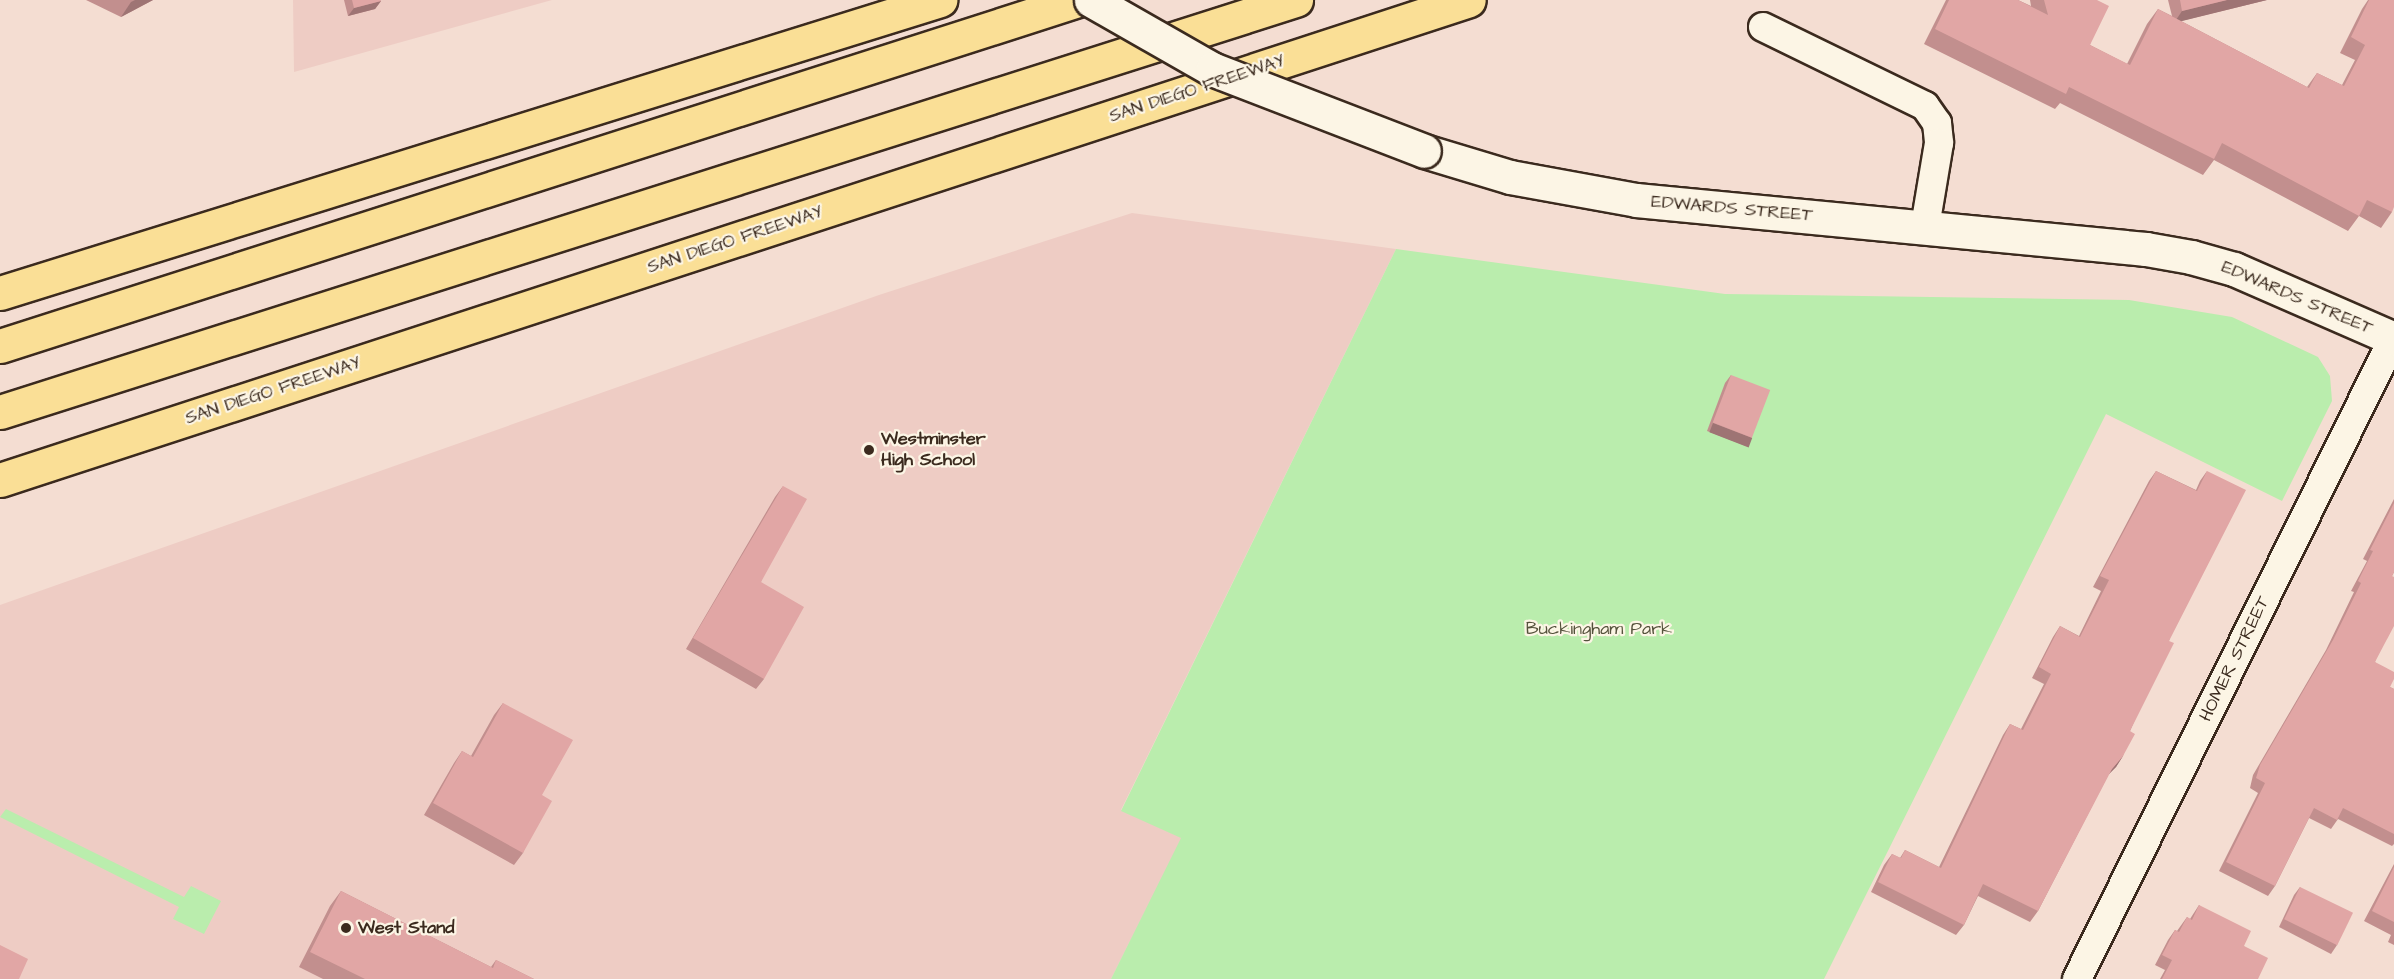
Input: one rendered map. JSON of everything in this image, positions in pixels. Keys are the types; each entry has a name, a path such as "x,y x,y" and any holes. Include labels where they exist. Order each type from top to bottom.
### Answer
{"highway":[{"path":"0,293 940,0"},
{"path":"0,346 1078,0"},
{"path":"0,412 1296,0"},
{"name":"SAN DIEGO FREEWAY","path":"0,480 1469,0"}],"street":[{"name":"EDWARDS STREET","path":"1091,0 1212,69 1424,151 1510,177 1636,200 1925,227 2191,257 2234,269 2394,339"},
{"path":"1763,27 1925,106 1937,123 1939,143 1925,227"},
{"name":"HOMER STREET","path":"2077,979 2394,339"}],"shaded area":[{"path":"293,0 552,0 294,72"},
{"name":"Westminster High School","path":"1132,213 1396,249 1121,810 1182,838 1111,979 0,979 0,605 879,295"}],"green space":[{"name":"Buckingham Park","path":"1396,249 1725,294 2129,300 2232,317 2318,357 2330,376 2332,401 2282,501 2106,414 1824,979 1111,979 1181,838 1121,811"},
{"path":"6,809 184,897 191,886 221,901 204,934 173,919 179,907 0,817"}],"building":[{"path":"352,0 380,0 381,1 354,8"},
{"path":"1949,0 2018,0 2048,15 2044,0 2097,0 2109,6 2090,45 2130,65 2158,9 2309,88 2317,73 2344,86 2365,45 2351,37 2369,0 2394,0 2394,207 2392,212 2367,200 2359,216 2222,143 2214,159 2069,87 2066,94 1935,29"},
{"path":"2180,0 2227,0 2182,11"},
{"path":"1731,375 1770,390 1752,438 1713,423"},
{"path":"2156,471 2197,491 2207,471 2246,490 2169,641 2174,643 2130,731 2135,734 2123,756 2112,769 2038,911 1983,884 1964,925 1878,882 1892,854 1901,858 1905,850 1941,868 2010,724 2023,730 2051,674 2039,667 2060,626 2080,637 2109,580 2100,576"},
{"path":"783,486 807,499 761,582 804,607 764,679 693,638"},
{"path":"2394,503 2394,572 2392,576 2394,577 2394,626 2375,662 2394,672 2394,679 2390,687 2394,689 2394,834 2343,808 2337,820 2314,808 2275,886 2226,862 2265,783 2256,778 2260,765 2333,640 2361,583 2358,581 2373,551 2370,550"},
{"path":"503,703 573,740 542,795 552,801 523,853 433,803 462,751 473,757"},
{"path":"2394,867 2394,922 2372,911"},
{"path":"2300,887 2353,913 2337,945 2284,919"},
{"name":"West Stand","path":"341,891 493,968 496,960 534,979 365,979 310,952"},
{"path":"2199,905 2251,931 2244,946 2268,958 2258,979 2162,979 2172,960 2162,955 2175,930 2179,932 2187,917 2192,920"},
{"path":"0,945 28,959 19,979 0,979"}],"place":[{"name":"Westminster High School","path":"869,450"},
{"name":"West Stand","path":"346,928"}]}
